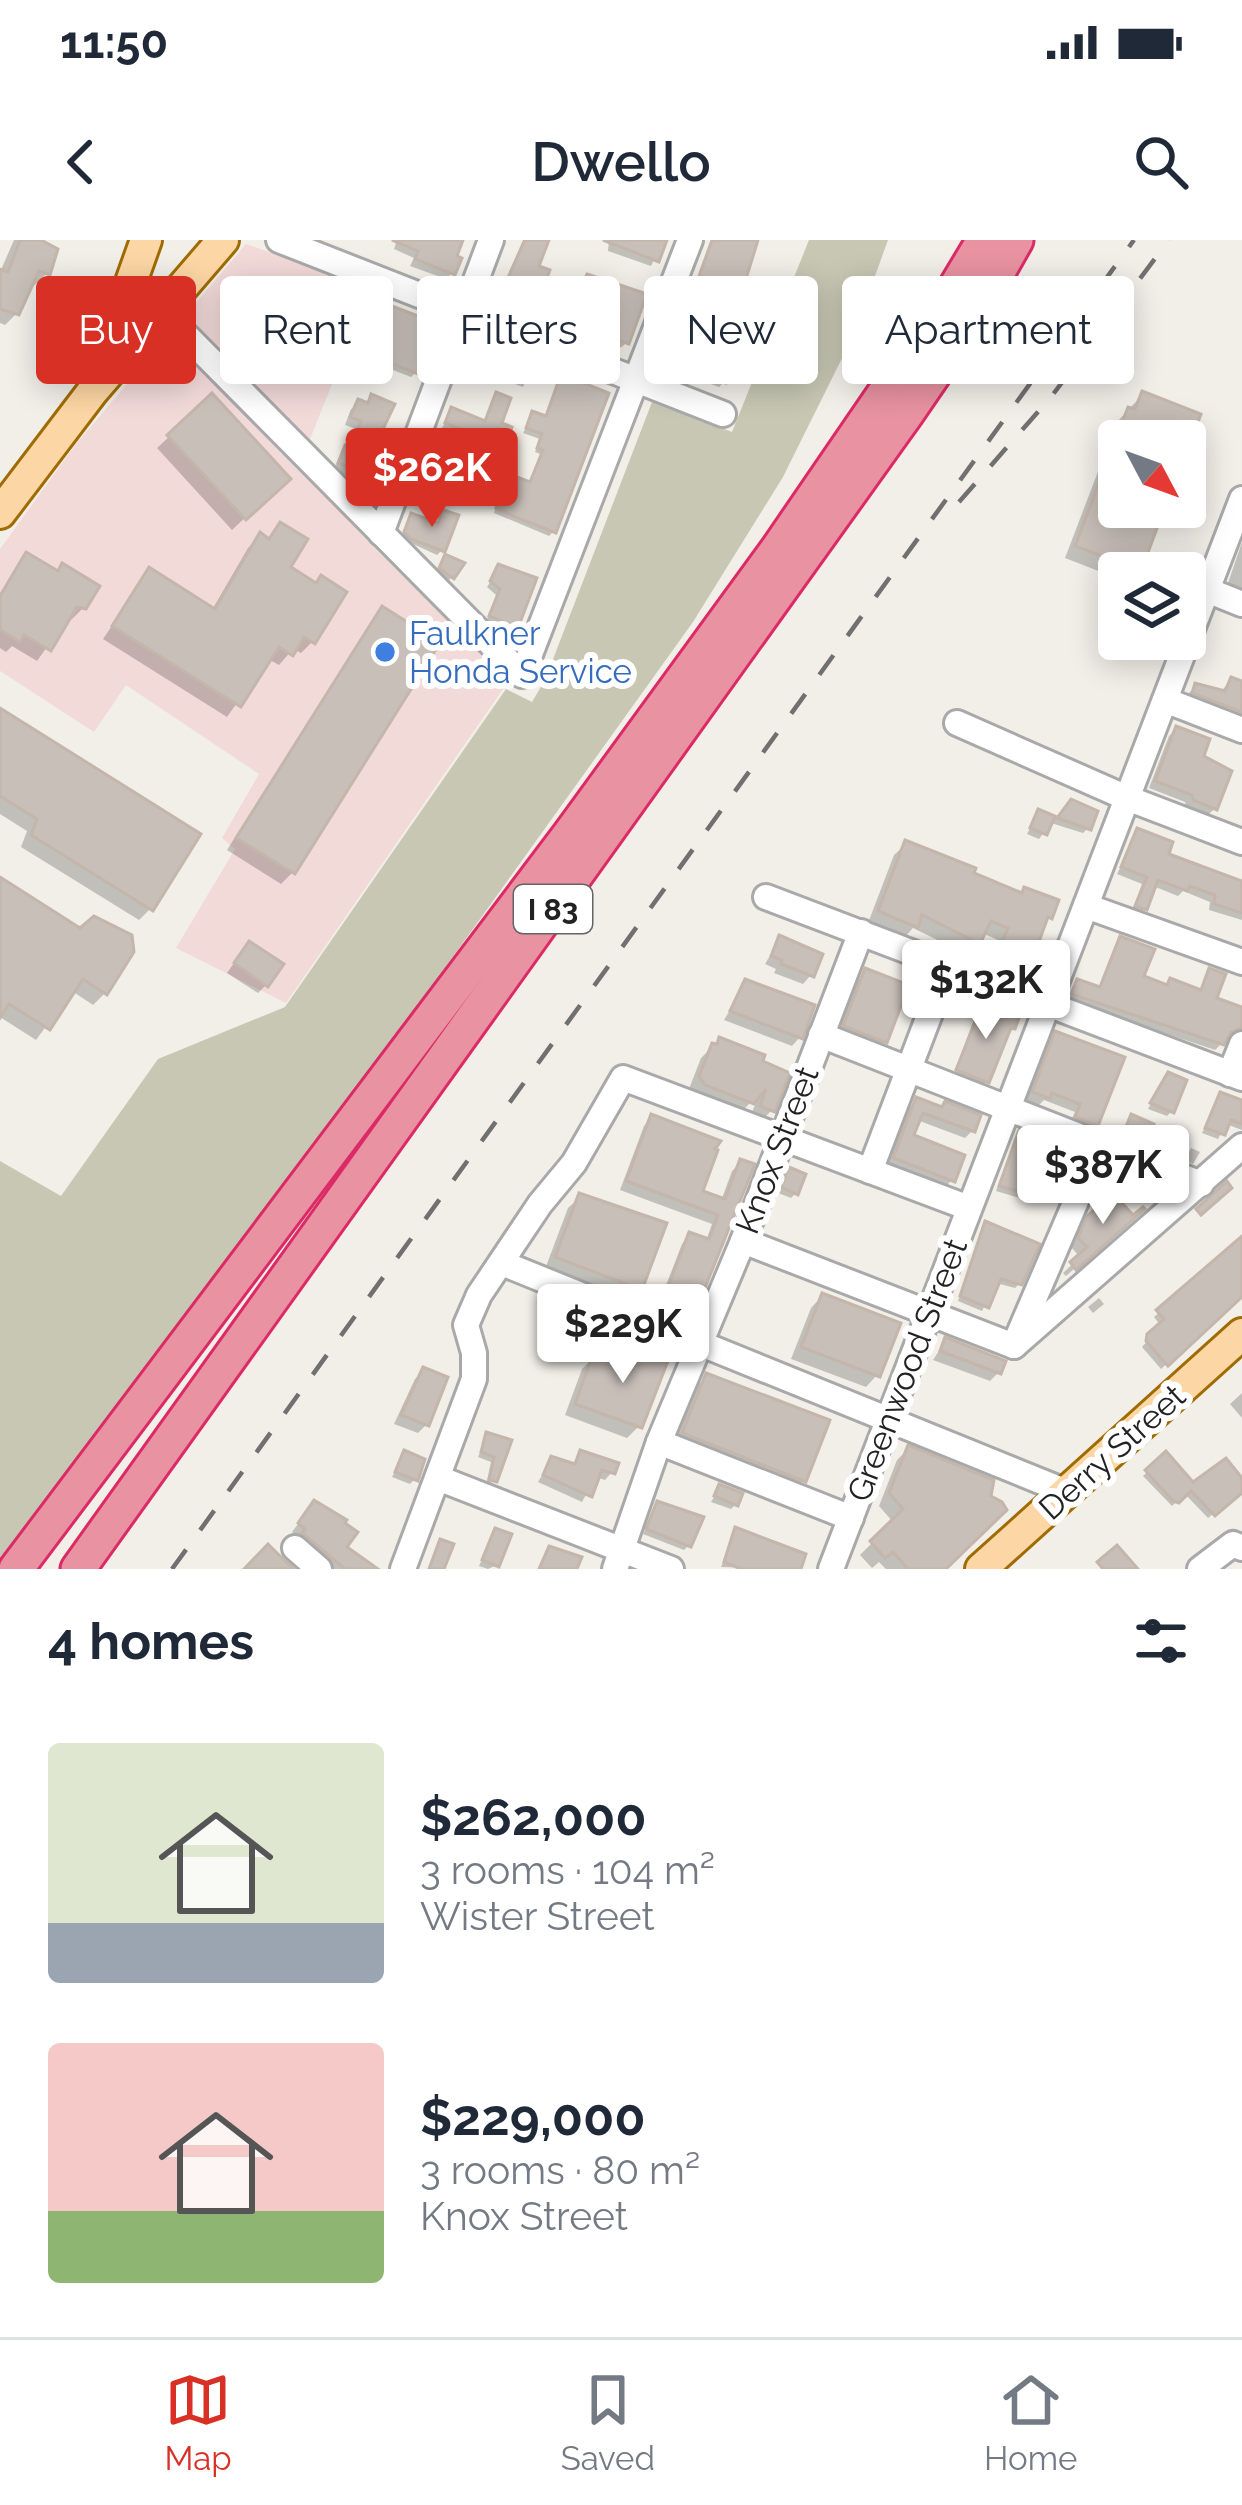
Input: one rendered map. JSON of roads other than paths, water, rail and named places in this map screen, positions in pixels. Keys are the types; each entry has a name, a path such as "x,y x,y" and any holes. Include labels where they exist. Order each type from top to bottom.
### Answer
{"highway":[{"name":"I 83","path":"16,1569 571,834 777,550 945,305 984,240"},
{"name":"I 83","path":"77,1569 790,578 970,321 1016,240"}],"main road":[{"path":"92,392 146,240"},
{"path":"191,276 223,240"},
{"path":"0,513 99,384"},
{"name":"Derry Street","path":"981,1569 1242,1334"}],"street":[{"path":"279,240 417,292"},
{"path":"477,276 491,240"},
{"path":"196,345 522,675 690,240"},
{"path":"620,373 723,414"},
{"path":"381,533 436,384"},
{"path":"0,485 40,459"},
{"name":"Greenwood Street","path":"831,1569 1242,500"},
{"path":"1207,590 1242,604"},
{"path":"1165,700 1242,730"},
{"path":"957,723 1127,798 1242,842"},
{"path":"766,897 1236,1076 1242,1044"},
{"path":"1086,906 1242,962"},
{"name":"Knox Street","path":"619,1560 659,1442 861,932"},
{"path":"870,1171 948,966"},
{"path":"821,1035 1201,1184"},
{"path":"403,1569 474,1379 474,1353 466,1325 479,1295 540,1204 574,1163 623,1078 969,1208"},
{"path":"1013,1346 1100,1145"},
{"path":"1013,1346 1242,1146"},
{"path":"742,1241 1013,1346"},
{"path":"502,1262 1067,1492"},
{"path":"659,1442 850,1518"},
{"path":"438,1478 619,1560 671,1569"},
{"path":"1200,1569 1237,1546"},
{"path":"295,1548 319,1569"}],"railway":[{"path":"172,1569 1134,240"},
{"path":"959,502 1051,397 1169,240"}],"place":[{"name":"Faulkner Honda Service","path":"385,652"}]}
